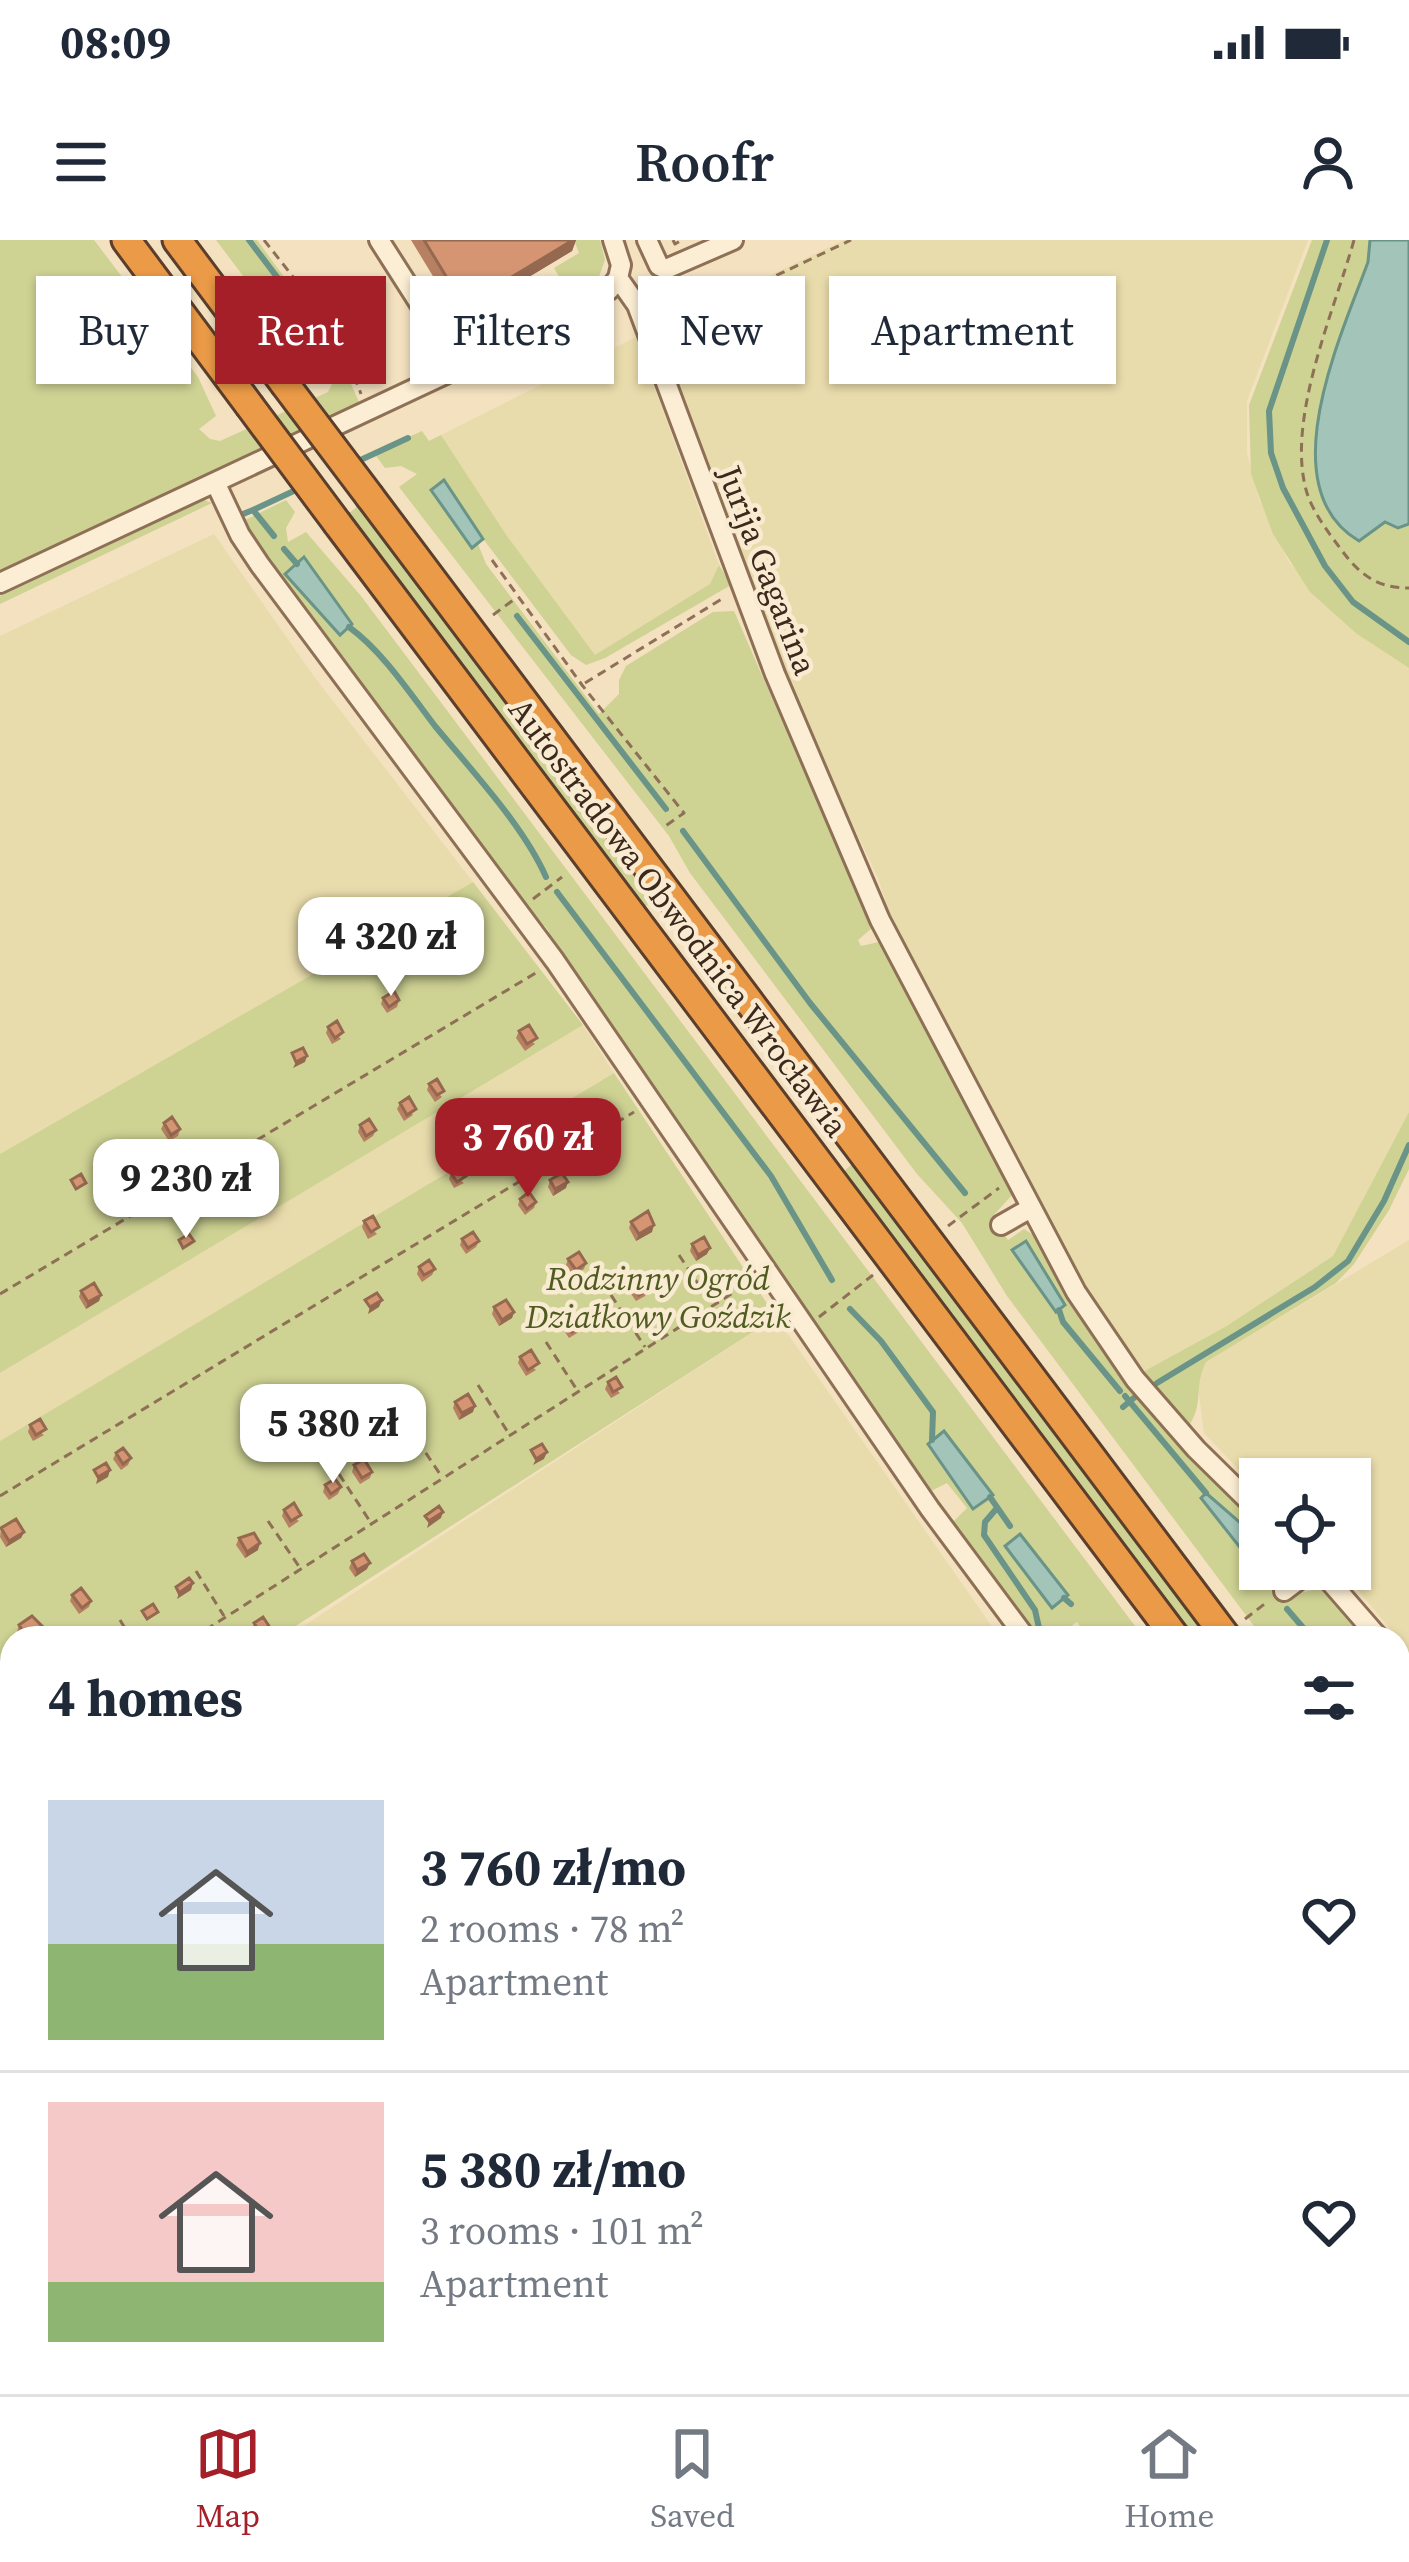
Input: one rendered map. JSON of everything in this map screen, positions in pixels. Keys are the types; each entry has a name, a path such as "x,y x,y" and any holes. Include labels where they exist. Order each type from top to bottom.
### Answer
{"highway":[{"name":"Autostradowa Obwodnica Wrocławia","path":"126,240 1167,1626"},
{"name":"Autostradowa Obwodnica Wrocławia","path":"177,240 1234,1626"}],"street":[{"path":"379,240 410,289"},
{"name":"Jurija Gagarina","path":"613,240 621,265 618,278 638,304"},
{"path":"647,240 658,266 666,269 733,240"},
{"path":"614,283 618,278"},
{"path":"0,584 427,384"},
{"name":"Jurija Gagarina","path":"666,384 808,755 880,920 1052,1252 1135,1379 1239,1491"},
{"path":"216,484 260,565 555,961 916,1490 1016,1626"},
{"path":"1001,1226 1030,1208"},
{"path":"1335,1590 1367,1626"}],"path":[{"path":"264,240 339,334 364,414"},
{"path":"673,240 675,244 682,240"},
{"path":"774,276 850,240"},
{"path":"1354,240 1302,413 1307,495 1356,569 1390,588 1409,588"},
{"path":"492,560 582,685 684,813 664,827"},
{"path":"582,685 742,586"},
{"path":"493,615 517,597"},
{"path":"548,888 562,877"},
{"path":"0,1294 541,969"},
{"path":"0,1496 639,1110"},
{"path":"949,1226 1015,1177"},
{"path":"679,1255 713,1306"},
{"path":"832,1308 874,1274"},
{"path":"212,1626 752,1281"},
{"path":"611,1295 646,1349"},
{"path":"545,1342 578,1392"},
{"path":"478,1385 510,1436"},
{"path":"410,1428 443,1478"},
{"path":"340,1474 372,1524"},
{"path":"268,1521 301,1569"},
{"path":"196,1571 225,1618"},
{"path":"1240,1626 1284,1591"},
{"path":"120,1620 124,1626"}],"shaded area":[{"path":"844,240 1308,240 1247,401 1247,453 1259,498 1289,562 1357,634 1409,668 1409,1112 1333,1256 1225,1327 1141,1373 1059,1250 890,916 878,878 795,703 676,390 674,384 805,384 805,276 769,276"},
{"path":"636,337 638,384 653,384 719,565 711,584 595,656 441,435 542,384 614,384 614,348"},
{"path":"214,534 313,675 473,882 0,1154 0,636"},
{"path":"583,1025 614,1073 0,1441 0,1373"},
{"path":"1409,1240 1409,1626 1388,1626 1358,1590 1371,1590 1371,1458 1239,1458 1239,1470 1204,1433 1197,1379 1206,1362"},
{"path":"776,1317 992,1626 303,1626"}],"green space":[{"path":"0,240 94,240 121,276 36,276 36,384 191,384 191,368 216,416 199,429 220,441 328,392 332,384 351,384 360,404 0,573"},
{"path":"216,240 257,240 283,276 243,276"},
{"path":"574,240 600,240 605,260 599,276 559,276 554,268 579,253"},
{"path":"1312,240 1370,240 1368,262 1327,374 1386,522 1398,527 1409,524 1409,668 1357,634 1310,592 1273,534 1251,474 1249,405"},
{"path":"422,431 429,441 441,435 507,536 595,655 710,584 719,565 731,585 586,665 571,655 484,540 478,544 486,564 599,714 619,694 626,666 713,612 734,611 872,928 858,940 861,946 879,942 886,947 1013,1194 991,1218 1008,1240 1024,1229 1035,1236 1067,1289 1239,1503 1239,1590 1287,1590 1291,1595 1328,1590 1359,1626 1254,1626 1007,1296 962,1223 917,1174 690,873 669,836 399,487 417,474 401,466 385,468 374,453"},
{"path":"204,500 212,503 0,604 0,596"},
{"path":"286,500 295,512 286,528 288,542 306,532 361,596 1135,1626 1080,1626 1077,1622 1027,1626 950,1525 967,1508 947,1483 929,1492 796,1302 631,1051 560,960 548,930 492,865 243,521"},
{"path":"358,506 654,899 645,907 348,514"},
{"path":"473,882 583,1025 0,1373 0,1154"},
{"name":"Rodzinny Ogród Działkowy Goździk","path":"614,1073 776,1317 296,1626 0,1626 0,1441"},
{"path":"1409,1112 1409,1169 1354,1264 1336,1283 1206,1362 1196,1411 1187,1429 1141,1373 1225,1327 1333,1256"},
{"path":"852,1164 1199,1626 1183,1626 843,1172"}],"water":[{"path":"1370,240 1409,240 1409,524 1398,528 1385,522 1359,541 1332,517 1319,485 1315,448 1330,368 1368,262"},
{"path":"444,480 483,539 472,548 431,490"},
{"path":"304,557 352,624 340,635 285,574"},
{"path":"1026,1241 1065,1305 1056,1312 1012,1250"},
{"path":"944,1431 993,1495 973,1509 928,1444"},
{"path":"1206,1493 1239,1522 1239,1546 1201,1498"},
{"path":"1020,1534 1068,1595 1052,1608 1005,1546"}],"building":[{"path":"424,240 573,240 514,276 446,276"},
{"path":"461,950 468,961 457,968 450,956"},
{"path":"394,991 399,1000 389,1007 383,998"},
{"path":"337,1021 343,1032 335,1038 328,1027"},
{"path":"529,1025 537,1038 527,1044 519,1031"},
{"path":"303,1048 307,1056 296,1062 292,1053"},
{"path":"437,1079 444,1091 437,1095 429,1084"},
{"path":"409,1097 416,1109 407,1115 400,1103"},
{"path":"568,1111 575,1123 562,1130 555,1118"},
{"path":"172,1117 180,1129 171,1135 164,1123"},
{"path":"369,1119 376,1130 366,1136 360,1125"},
{"path":"113,1156 118,1165 108,1170 103,1161"},
{"path":"460,1167 466,1176 457,1182 451,1173"},
{"path":"562,1173 568,1182 555,1189 550,1180"},
{"path":"81,1174 86,1183 76,1189 71,1180"},
{"path":"529,1192 536,1202 527,1209 520,1199"},
{"path":"648,1211 654,1225 639,1234 631,1222"},
{"path":"373,1216 379,1227 371,1232 364,1221"},
{"path":"473,1232 479,1241 468,1248 462,1239"},
{"path":"189,1234 194,1241 183,1248 179,1240"},
{"path":"704,1237 710,1248 698,1255 692,1244"},
{"path":"579,1252 586,1263 576,1270 568,1259"},
{"path":"429,1260 435,1269 424,1275 419,1267"},
{"path":"640,1279 647,1289 639,1295 632,1285"},
{"path":"94,1283 101,1295 88,1302 81,1291"},
{"path":"377,1293 382,1300 370,1307 365,1300"},
{"path":"506,1300 514,1312 502,1320 494,1307"},
{"path":"575,1317 581,1326 572,1332 566,1323"},
{"path":"531,1350 539,1363 528,1370 520,1357"},
{"path":"616,1377 622,1387 613,1392 608,1382"},
{"path":"468,1394 475,1406 462,1413 455,1402"},
{"path":"40,1419 46,1429 36,1435 30,1425"},
{"path":"542,1444 547,1452 536,1459 531,1450"},
{"path":"123,1448 131,1458 123,1464 116,1453"},
{"path":"364,1459 372,1472 362,1478 354,1465"},
{"path":"106,1463 110,1470 98,1477 94,1470"},
{"path":"335,1479 341,1487 331,1494 325,1485"},
{"path":"294,1503 301,1515 291,1521 284,1510"},
{"path":"439,1506 443,1512 429,1521 425,1516"},
{"path":"16,1519 24,1532 9,1541 1,1528"},
{"path":"254,1533 260,1543 247,1552 239,1538"},
{"path":"364,1554 370,1563 357,1570 352,1561"},
{"path":"189,1578 193,1583 179,1593 176,1587"},
{"path":"81,1588 91,1601 82,1608 72,1595"},
{"path":"153,1604 158,1612 147,1619 142,1611"},
{"path":"32,1616 42,1626 20,1626"}],"waterway":[{"path":"249,240 276,276"},
{"path":"1327,240 1269,411 1271,453 1283,488 1325,566 1353,602 1409,642"},
{"path":"354,463 408,438"},
{"path":"253,510 298,489"},
{"path":"243,514 253,510 274,536"},
{"path":"284,549 297,564"},
{"path":"517,616 666,809"},
{"path":"349,627 384,660 495,798 546,877"},
{"path":"683,831 810,1003 965,1193"},
{"path":"557,892 771,1176 832,1280"},
{"path":"1157,1383 1315,1287 1348,1261 1384,1201 1409,1145"},
{"path":"850,1309 881,1341 933,1412 932,1440"},
{"path":"1059,1310 1063,1322 1120,1391"},
{"path":"1125,1396 1206,1493"},
{"path":"1123,1407 1135,1397"},
{"path":"990,1497 1010,1526"},
{"path":"997,1508 985,1522 984,1535 1035,1610 1039,1626"},
{"path":"1064,1598 1071,1604"},
{"path":"1287,1609 1302,1626"}]}
